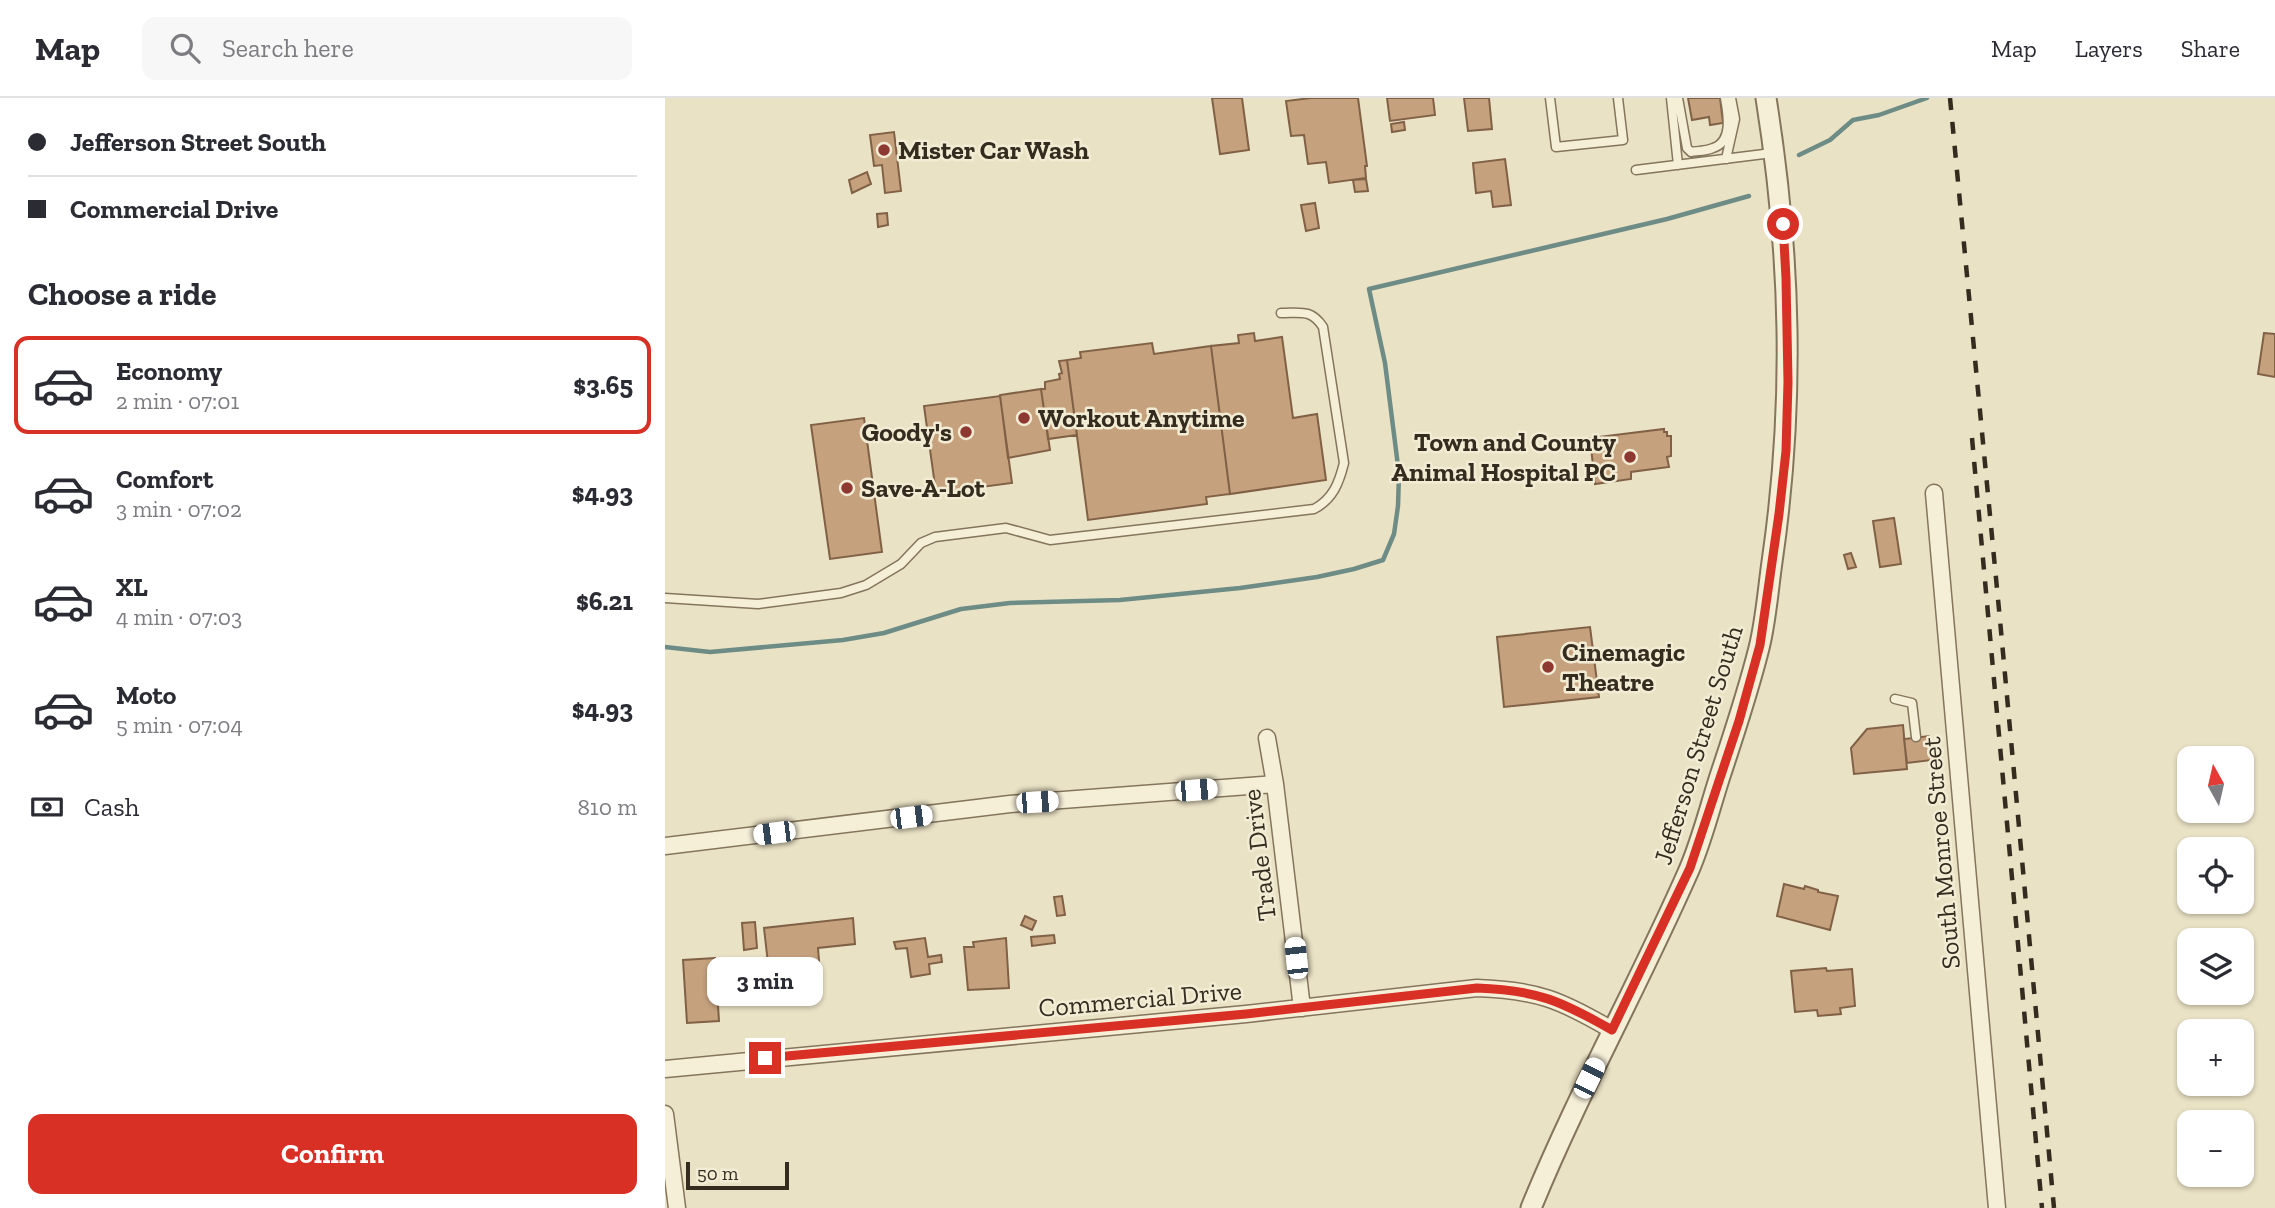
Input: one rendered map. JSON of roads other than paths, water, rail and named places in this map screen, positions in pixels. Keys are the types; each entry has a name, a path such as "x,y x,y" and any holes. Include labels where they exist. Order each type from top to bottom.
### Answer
{"street":[{"name":"Jefferson Street South","path":"1531,1208 1555,1149 1690,868 1739,721 1760,645 1779,514 1786,451 1788,396 1786,278 1775,152 1766,98"},
{"name":"South Monroe Street","path":"1934,493 1997,1208"},
{"name":"Trade Drive","path":"1267,738 1302,1008"},
{"path":"665,846 1010,804 1275,784"},
{"name":"Commercial Drive","path":"665,1069 1302,1008 1477,988 1510,989 1542,995 1571,1006 1612,1030"},
{"path":"665,1114 677,1208"}],"lane":[{"path":"1550,98 1556,147 1623,139 1618,98"},
{"path":"1671,98 1678,165"},
{"path":"1678,98 1687,148 1691,152 1716,148 1723,142 1728,123 1725,98"},
{"path":"1726,159 1735,119 1731,98"},
{"path":"1636,170 1775,152"},
{"path":"665,598 758,604 841,593 866,584 901,564 921,543 935,537 1006,527 1050,540 1314,509 1327,502 1339,482 1344,463 1323,327 1316,317 1305,313 1281,313"},
{"path":"1895,699 1912,702 1916,737"}],"waterway":[{"path":"1799,155 1830,140 1853,120 1879,115 1927,98"},
{"path":"665,647 710,652 843,640 884,633 961,609 1010,603 1120,600 1240,588 1317,577 1383,560 1394,534 1399,474 1385,363 1369,289 1667,219 1749,196"}],"railway":[{"path":"1950,98 2054,1208"},
{"path":"1972,438 2042,1208"}],"place":[{"name":"Mister Car Wash","path":"884,150"},
{"name":"Workout Anytime","path":"1024,418"},
{"name":"Goody's","path":"966,432"},
{"name":"Town and County Animal Hospital PC","path":"1630,457"},
{"name":"Save-A-Lot","path":"847,488"},
{"name":"Cinemagic Theatre","path":"1548,667"}]}
